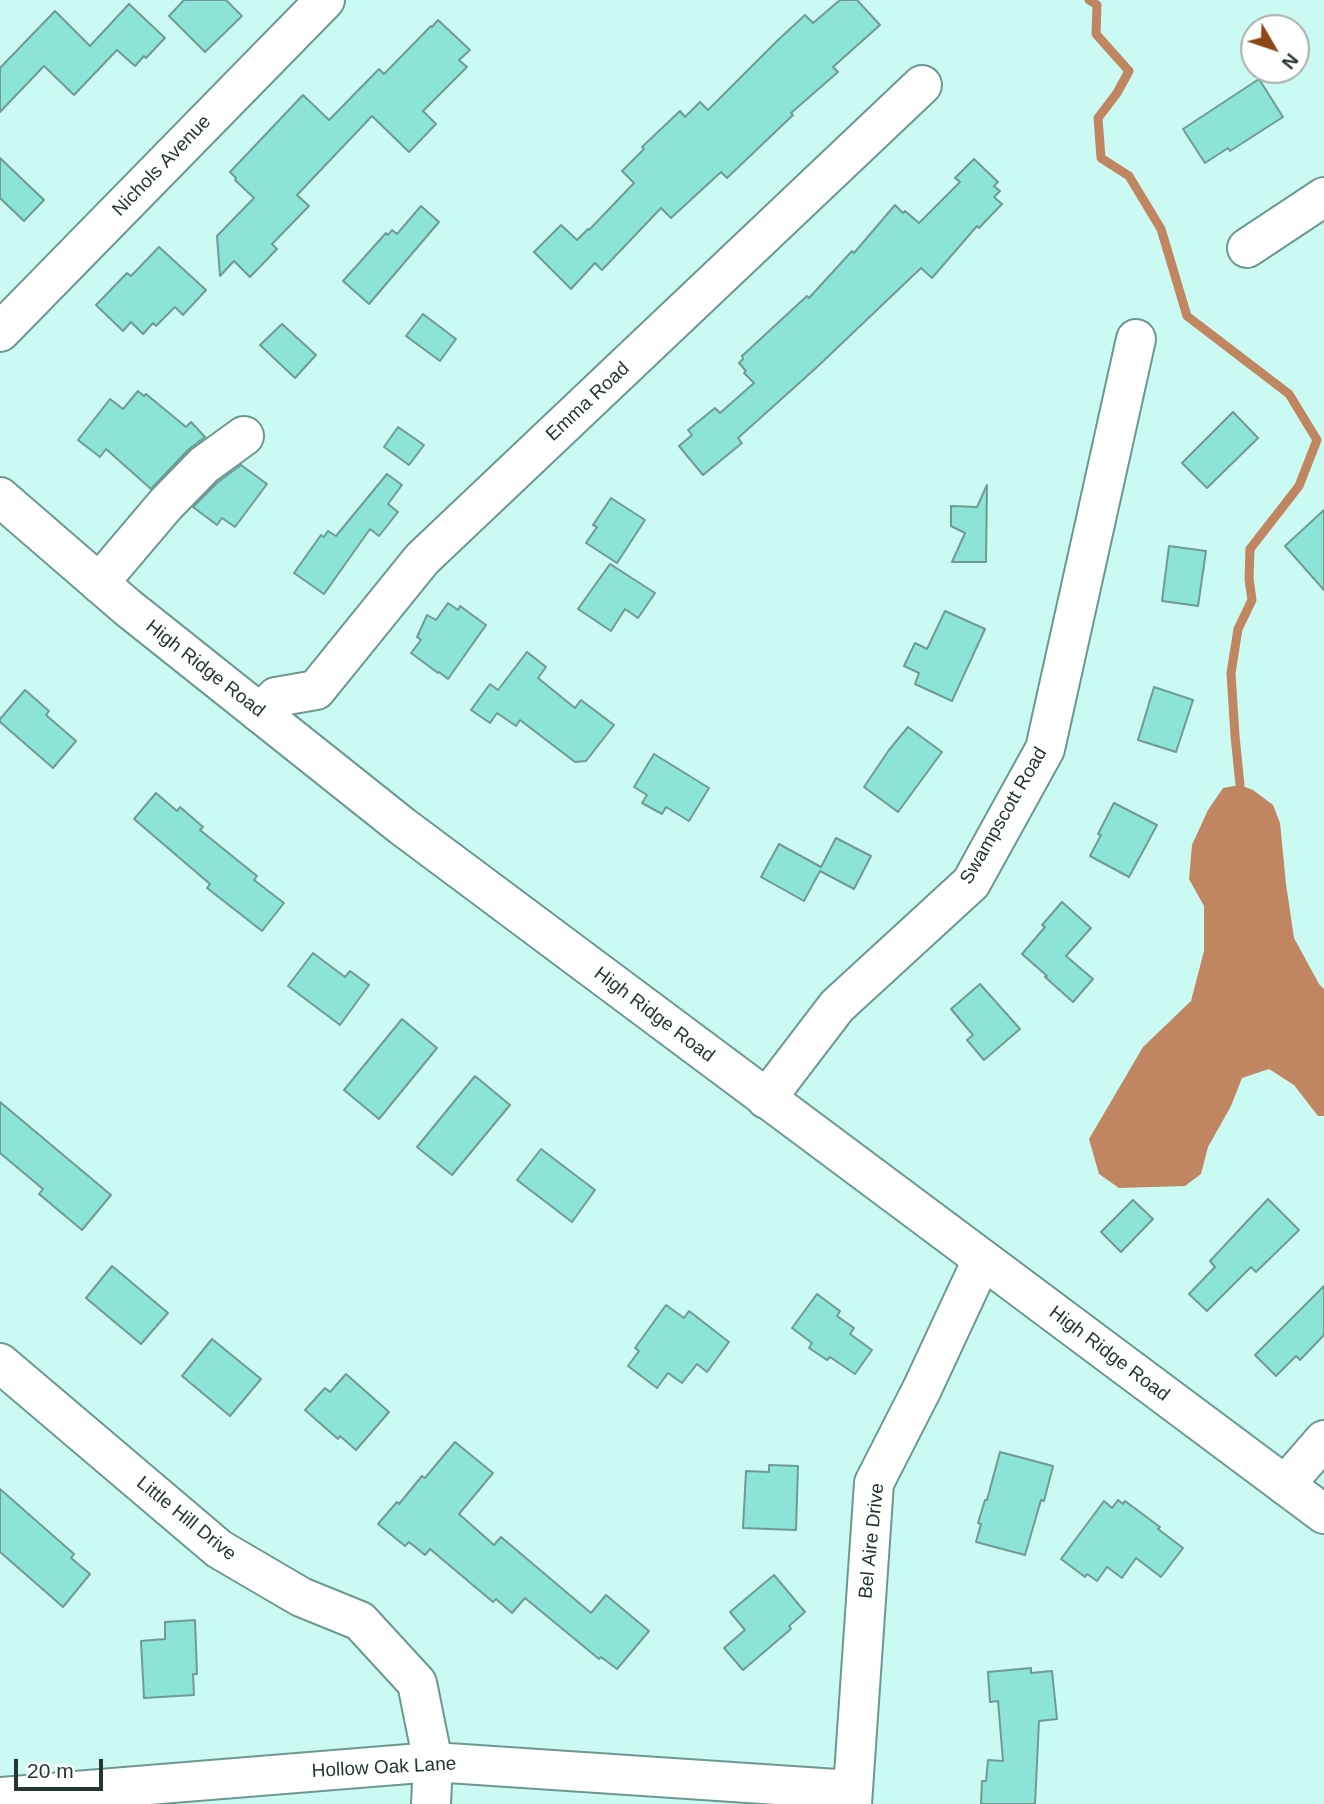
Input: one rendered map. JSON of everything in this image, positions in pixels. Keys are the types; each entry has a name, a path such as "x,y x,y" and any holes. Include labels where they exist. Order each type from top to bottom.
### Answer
{"street":[{"name":"Nichols Avenue","path":"0,332 325,0"},
{"name":"Emma Road","path":"260,713 276,697 316,690 422,559 922,85"},
{"path":"1247,248 1324,197"},
{"name":"Swampscott Road","path":"766,1099 837,1006 971,883 1045,749 1136,339"},
{"path":"99,583 204,465 244,436"},
{"name":"High Ridge Road","path":"0,497 99,583 402,826 1324,1514"},
{"name":"Bel Aire Drive","path":"852,1797 874,1483 922,1389 982,1260"},
{"name":"Little Hill Drive","path":"0,1363 219,1549 301,1597 360,1620 417,1683 432,1762 430,1804"},
{"path":"1285,1485 1324,1440"},
{"name":"Hollow Oak Lane","path":"0,1797 432,1762 852,1797"}],"shaded area":[{"path":"1240,785 1253,790 1273,805 1280,823 1294,938 1324,989 1324,1116 1318,1116 1294,1085 1269,1069 1242,1078 1231,1106 1208,1147 1201,1174 1185,1186 1119,1188 1099,1174 1089,1139 1143,1047 1191,1001 1204,951 1204,906 1189,879 1192,845 1208,810 1223,788"}],"building":[{"path":"184,0 226,0 242,16 205,52 169,16"},
{"path":"840,0 857,0 880,25 833,67 838,72 791,113 793,115 727,178 721,172 671,218 661,208 602,270 595,263 571,289 534,252 561,225 577,240 634,183 622,171 644,149 642,147 680,111 685,117 700,102 708,110 805,15 813,23"},
{"path":"129,4 165,38 146,58 144,56 135,66 117,50 74,95 44,66 0,112 0,68 55,11 90,46"},
{"path":"438,20 470,50 459,60 467,67 423,111 436,124 409,152 372,116 297,195 309,206 272,244 277,249 250,277 234,261 220,276 217,236 254,198 230,172 303,95 329,120 379,69 384,74"},
{"path":"1251,84 1262,84 1283,117 1230,151 1228,148 1205,163 1183,129"},
{"path":"0,158 44,200 24,221 0,198"},
{"path":"974,159 998,182 994,186 1000,191 994,197 1002,204 979,228 977,226 932,278 921,268 738,438 742,443 703,475 679,446 692,435 688,430 715,408 720,413 754,383 739,363 743,359 742,356 807,296 809,298 852,251 854,253 895,205 919,223 960,182 955,178"},
{"path":"421,206 439,222 369,304 343,281 386,233 388,235 392,230 397,234"},
{"path":"159,247 206,290 183,315 175,307 156,326 153,323 143,334 131,322 123,331 96,305 127,273 131,276"},
{"path":"423,314 456,339 440,361 406,336"},
{"path":"282,324 316,355 295,378 260,345"},
{"path":"138,391 144,396 146,394 186,427 191,422 205,437 188,450 151,489 106,449 100,457 78,440 110,399 123,409"},
{"path":"1233,412 1258,438 1207,488 1182,463"},
{"path":"398,427 424,445 409,465 384,447"},
{"path":"241,465 267,484 235,527 222,518 217,525 193,507 218,482"},
{"path":"387,474 402,485 388,504 398,512 379,536 370,529 324,594 294,573 321,535 324,537 328,531 336,536"},
{"path":"987,485 986,562 952,562 965,533 951,526 951,506 977,507"},
{"path":"611,498 645,520 617,563 586,543 597,527 593,525"},
{"path":"1324,510 1324,590 1285,546"},
{"path":"1169,546 1206,551 1198,606 1162,601"},
{"path":"610,564 655,593 638,618 625,609 611,631 578,609"},
{"path":"448,603 458,610 460,606 486,625 448,679 411,653 421,640 417,637 427,615 436,620"},
{"path":"945,611 985,629 952,701 915,684 919,673 904,666 915,643 927,649"},
{"path":"527,652 546,667 538,678 575,708 581,700 614,725 586,761 575,762 520,720 516,726 497,713 490,723 471,710 490,684 498,690"},
{"path":"1154,687 1193,700 1176,752 1138,740"},
{"path":"25,690 49,711 46,715 76,741 53,768 0,722"},
{"path":"908,727 942,752 898,812 864,787"},
{"path":"654,754 709,788 689,821 666,807 662,814 642,803 647,795 634,787"},
{"path":"156,793 177,811 180,807 203,827 200,830 257,876 254,880 284,903 262,931 207,888 210,884 134,819"},
{"path":"1114,803 1157,825 1129,877 1090,856"},
{"path":"836,838 871,856 854,889 820,871 804,901 761,877 779,844 821,867"},
{"path":"1062,902 1091,928 1066,956 1093,979 1073,1002 1022,954"},
{"path":"313,953 345,977 350,971 369,985 340,1025 288,986"},
{"path":"980,984 1020,1029 984,1060 967,1040 973,1035 951,1009"},
{"path":"402,1019 437,1048 379,1119 344,1090"},
{"path":"475,1076 510,1105 452,1175 417,1147"},
{"path":"0,1102 111,1195 82,1230 39,1194 43,1189 0,1153"},
{"path":"541,1149 595,1190 572,1222 517,1180"},
{"path":"1268,1199 1299,1230 1256,1272 1251,1267 1207,1311 1189,1294 1215,1267 1210,1261"},
{"path":"1133,1200 1153,1219 1121,1252 1101,1232"},
{"path":"112,1266 168,1313 141,1344 86,1298"},
{"path":"1324,1286 1324,1335 1300,1360 1296,1356 1276,1376 1255,1355"},
{"path":"817,1294 840,1311 837,1316 854,1328 850,1334 872,1350 855,1374 830,1357 827,1360 809,1348 812,1343 792,1328"},
{"path":"666,1305 684,1318 689,1311 729,1342 707,1372 697,1364 682,1383 668,1373 657,1388 628,1366 639,1351 635,1348"},
{"path":"212,1339 261,1379 230,1416 182,1376"},
{"path":"346,1374 389,1412 356,1450 340,1436 338,1439 305,1410 325,1388 330,1392"},
{"path":"455,1442 493,1473 459,1514 494,1545 501,1537 591,1613 606,1595 649,1631 617,1669 601,1657 599,1659 525,1598 512,1613 496,1599 493,1602 430,1549 425,1555 409,1542 405,1546 378,1524 422,1476 425,1478"},
{"path":"1000,1452 1053,1466 1025,1555 976,1542 981,1524 978,1523"},
{"path":"769,1465 798,1466 796,1530 743,1528 746,1471 769,1472"},
{"path":"0,1489 74,1554 71,1558 90,1574 63,1607 0,1552"},
{"path":"1118,1500 1123,1504 1125,1501 1183,1548 1161,1577 1136,1558 1122,1578 1107,1567 1097,1581 1087,1574 1085,1577 1061,1559 1104,1501 1112,1508"},
{"path":"774,1575 805,1612 789,1626 791,1629 743,1670 724,1648 745,1630 730,1612"},
{"path":"195,1620 197,1674 193,1674 194,1695 144,1698 141,1641 165,1639 165,1622"},
{"path":"1031,1668 1031,1673 1052,1671 1057,1719 1039,1721 1035,1804 981,1804 982,1781 986,1781 988,1760 1003,1761 998,1701 990,1702 988,1672"}],"waterway":[{"path":"1089,0 1097,5 1096,34 1129,71 1098,118 1101,158 1129,176 1161,229 1187,316 1289,394 1317,440 1299,486 1250,549 1249,579 1252,600 1238,629 1231,673 1240,785"}]}
